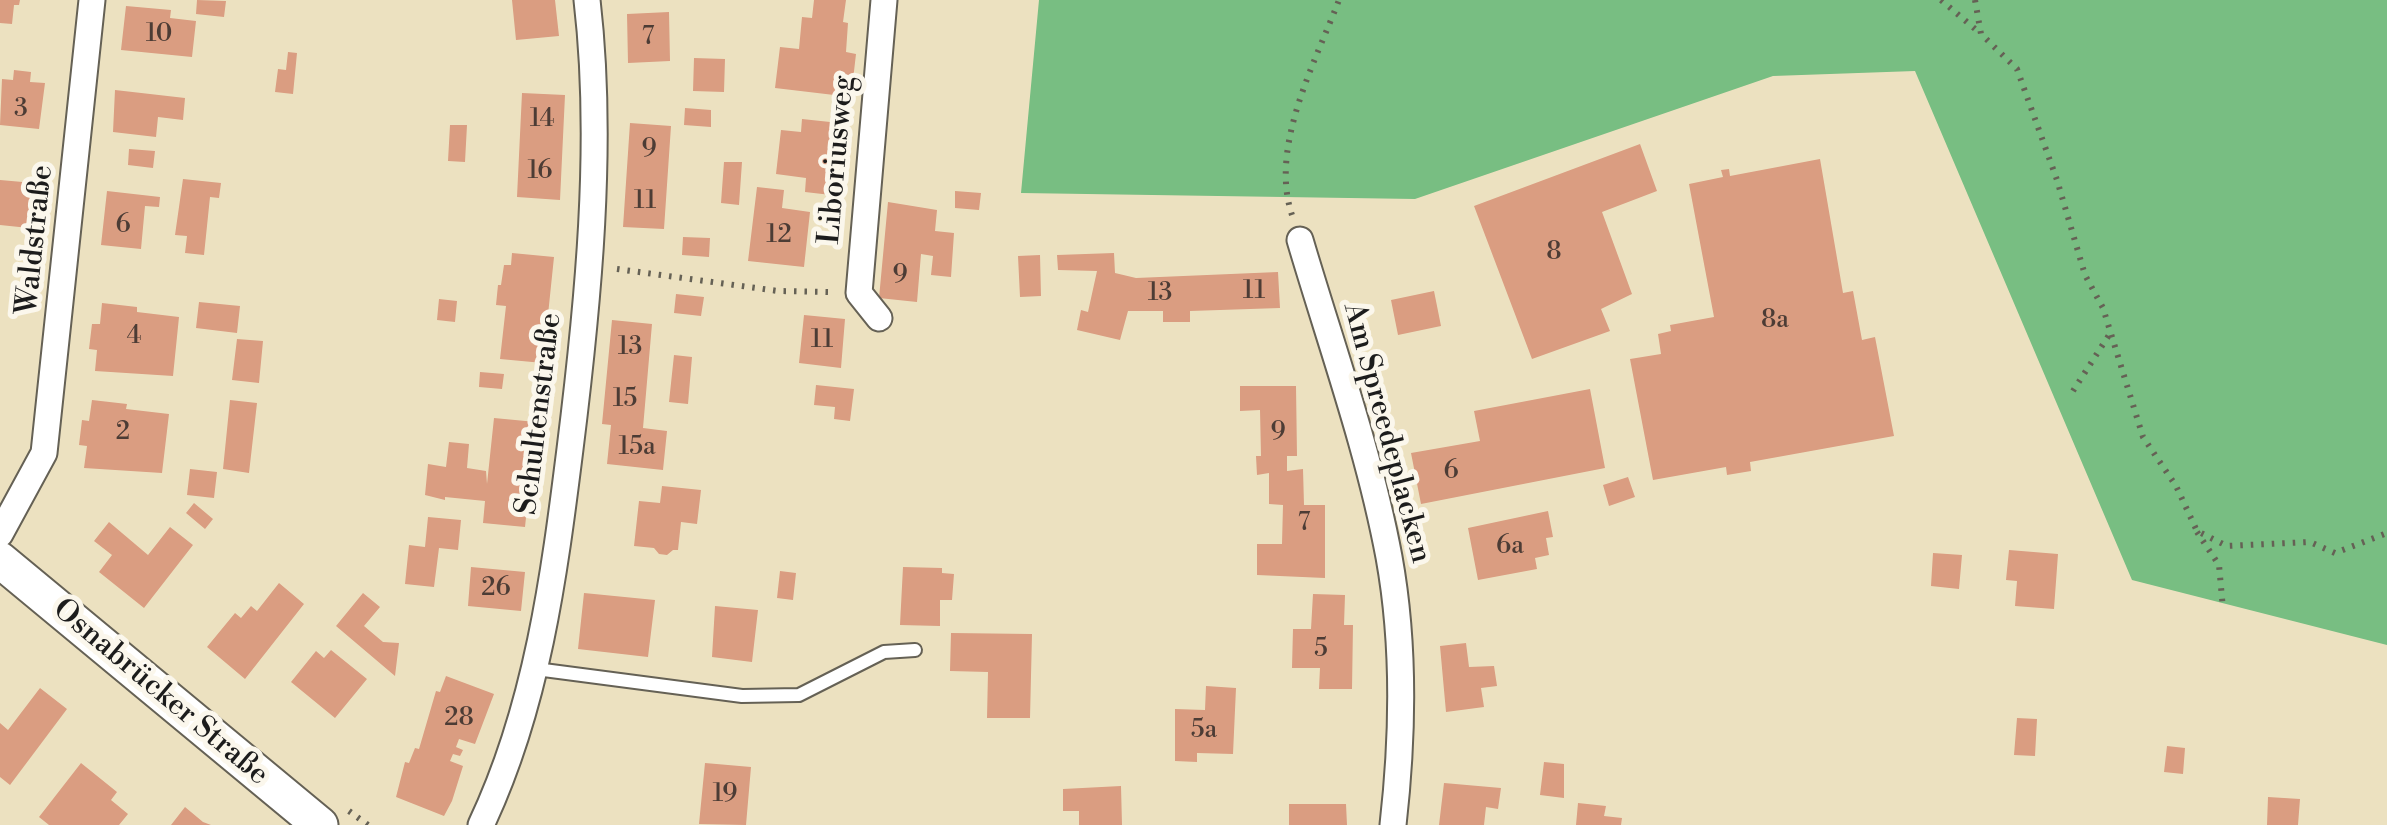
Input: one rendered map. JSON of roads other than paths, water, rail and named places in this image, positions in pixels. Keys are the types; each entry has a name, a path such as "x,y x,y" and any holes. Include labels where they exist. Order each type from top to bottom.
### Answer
{"main road":[{"name":"Osnabrücker Straße","path":"0,560 320,825"}],"street":[{"name":"Waldstraße","path":"0,534 44,453 92,0"},
{"name":"Schultenstraße","path":"480,825 502,780 536,669 558,543 590,266 593,53 586,0"},
{"name":"Liboriusweg","path":"879,318 859,293 884,0"},
{"name":"Am Spreedeplacken","path":"1300,240 1368,469 1390,561 1400,690 1400,762 1393,825"}],"lane":[{"path":"536,669 742,696 800,695 884,652 915,650"}]}
